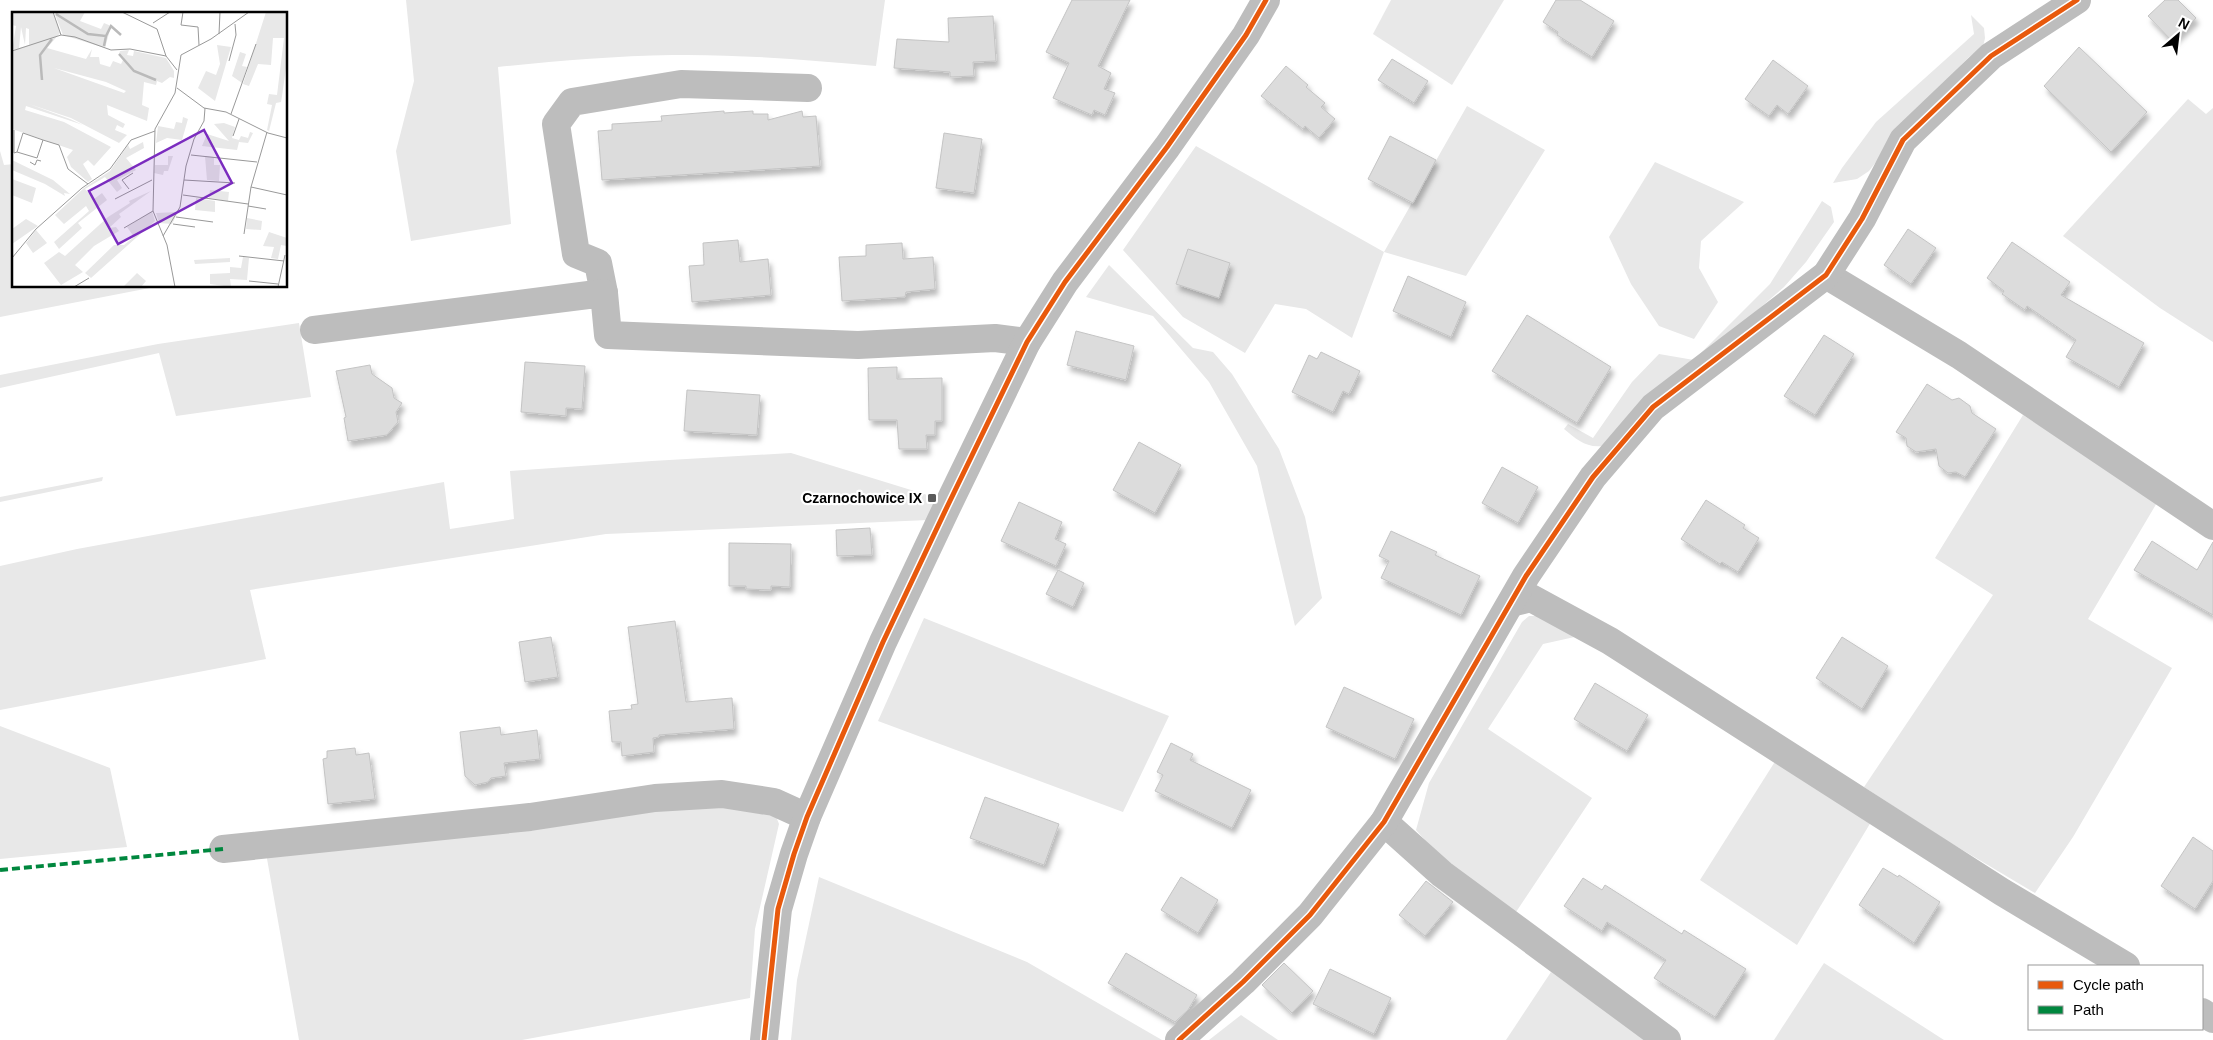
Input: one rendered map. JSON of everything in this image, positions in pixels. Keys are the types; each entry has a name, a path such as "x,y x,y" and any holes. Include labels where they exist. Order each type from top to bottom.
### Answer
{"street":[{"path":"764,1040 778,909 807,817 883,642 1027,342 1065,282 1167,147 1246,35 1266,0"},
{"path":"1179,1040 1243,982 1310,914 1384,822 1526,576 1592,477 1653,407 1826,275 1862,219 1903,140 1991,56 2077,0"},
{"path":"808,88 681,84 572,102 556,124 576,254 598,263 604,293 608,335 858,345 995,338 1027,342"},
{"path":"1826,275 1959,355 2213,526"},
{"path":"314,330 604,293"},
{"path":"1511,602 1531,598 1601,636 2002,892 2124,965"},
{"path":"223,849 530,817 655,798 722,794 774,802 807,817"},
{"path":"1384,822 1442,874 1667,1040"}],"shaded area":[{"path":"406,0 885,0 876,66 748,56 672,55 628,56 498,67 511,224 411,241 396,151 414,81"},
{"path":"1391,0 1504,0 1452,85 1373,34"},
{"path":"1971,15 1984,28 1985,38 1983,47 1969,57 1908,121 1869,171 1857,179 1833,183 1876,122 1974,34"},
{"path":"2188,99 2206,114 2213,108 2213,342 2160,308 2063,236"},
{"path":"1467,106 1545,150 1466,276 1384,252"},
{"path":"1196,146 1384,252 1352,338 1306,309 1275,304 1245,353 1183,317 1123,250"},
{"path":"0,151 4,165 12,164 12,288 150,288 0,317"},
{"path":"1655,162 1744,202 1701,241 1699,268 1718,302 1694,339 1659,326 1631,284 1609,237"},
{"path":"1822,201 1831,207 1834,222 1806,262 1784,287 1602,446 1586,444 1564,429 1568,424 1593,438 1632,382 1659,354 1694,360 1770,284"},
{"path":"1109,265 1193,348 1213,352 1232,374 1279,449 1305,517 1322,598 1295,626 1257,466 1209,382 1153,316 1086,297"},
{"path":"299,323 311,397 176,416 159,353 0,388 0,375 158,344"},
{"path":"2023,415 2158,501 2088,619 2172,668 2073,837 2035,893 1944,839 1864,787 1993,595 1935,558"},
{"path":"791,453 937,498 928,520 606,534 250,590 266,659 0,710 0,566 77,549 444,482 450,529 514,519 510,471"},
{"path":"103,477 102,481 0,502 0,497"},
{"path":"1529,616 1541,616 1579,636 1543,644 1488,729 1592,798 1516,912 1440,857 1416,830 1429,783 1522,622"},
{"path":"924,618 1169,716 1123,812 878,721"},
{"path":"0,726 110,768 127,847 0,859"},
{"path":"1776,760 1871,822 1797,945 1700,880"},
{"path":"723,798 774,811 779,824 755,929 750,998 522,1040 299,1040 266,853"},
{"path":"819,877 1027,962 1162,1040 791,1040 797,980"},
{"path":"1824,963 1944,1040 1774,1040"},
{"path":"1551,972 1646,1040 1506,1040"},
{"path":"1241,1015 1278,1040 1209,1040"}],"building":[{"path":"1072,0 1130,0 1098,66 1111,73 1104,89 1115,93 1105,115 1094,110 1092,115 1053,98 1069,63 1046,52"},
{"path":"1556,0 1580,0 1614,21 1592,57 1557,35 1558,32 1543,22"},
{"path":"2165,0 2178,0 2196,18 2172,41 2148,16"},
{"path":"993,16 996,61 973,62 974,76 950,77 950,72 894,68 897,39 949,42 948,18"},
{"path":"2079,47 2147,112 2111,152 2044,86"},
{"path":"1392,59 1428,81 1414,103 1378,80"},
{"path":"1773,60 1808,86 1788,114 1777,105 1769,116 1745,99"},
{"path":"1286,66 1325,103 1321,107 1335,119 1319,138 1305,126 1303,129 1261,96"},
{"path":"724,111 724,113 753,111 753,114 768,114 768,120 802,111 803,117 816,116 820,166 602,180 598,131 612,130 612,124 662,121 661,116"},
{"path":"944,133 982,139 974,193 936,188"},
{"path":"1390,136 1436,160 1413,203 1368,179"},
{"path":"1908,229 1936,248 1911,284 1884,265"},
{"path":"738,240 740,262 768,259 771,295 692,302 689,266 704,265 703,243"},
{"path":"2012,242 2070,282 2061,295 2144,343 2119,387 2066,357 2076,340 2027,306 2025,310 2002,294 2004,291 1987,278"},
{"path":"902,243 903,259 933,257 935,289 906,292 905,297 842,301 839,257 866,256 866,245"},
{"path":"1188,249 1230,263 1219,298 1176,284"},
{"path":"1408,276 1466,302 1451,337 1393,311"},
{"path":"1527,315 1611,367 1577,423 1492,371"},
{"path":"1076,331 1134,346 1126,380 1067,365"},
{"path":"1824,335 1854,354 1815,415 1784,396"},
{"path":"1321,352 1360,371 1349,394 1343,391 1333,412 1292,392 1309,355 1317,359"},
{"path":"525,362 585,366 582,409 566,408 566,416 521,412"},
{"path":"370,365 372,374 392,388 394,398 402,403 396,412 398,422 387,435 348,441 344,418 346,417 336,371"},
{"path":"897,367 897,379 942,378 942,421 935,421 935,435 926,435 927,449 899,449 897,420 869,420 868,368"},
{"path":"1927,384 1952,400 1959,398 1970,406 1972,413 1996,429 1965,477 1956,472 1948,473 1939,466 1936,449 1916,452 1907,446 1906,438 1896,432"},
{"path":"687,390 760,395 757,435 684,431"},
{"path":"1139,442 1181,465 1155,513 1113,490"},
{"path":"1502,467 1538,487 1518,523 1482,503"},
{"path":"1706,500 1745,525 1743,528 1759,538 1738,572 1722,562 1720,564 1681,539"},
{"path":"1019,502 1062,522 1055,539 1066,544 1056,566 1001,541"},
{"path":"870,528 872,555 837,556 836,530"},
{"path":"1391,531 1437,552 1435,555 1480,576 1461,615 1381,578 1389,561 1379,556"},
{"path":"2152,541 2197,570 2213,542 2213,615 2134,570"},
{"path":"729,543 791,544 790,587 771,586 771,590 746,589 746,586 729,586"},
{"path":"1058,570 1084,583 1073,607 1046,594"},
{"path":"675,621 686,702 732,698 734,729 659,735 659,737 653,738 654,752 622,756 621,742 612,742 609,711 632,709 631,705 638,704 628,627"},
{"path":"551,637 558,677 525,682 519,642"},
{"path":"1842,637 1888,666 1862,709 1816,678"},
{"path":"1595,683 1648,715 1627,751 1574,719"},
{"path":"1344,687 1414,719 1395,759 1326,727"},
{"path":"500,727 501,735 537,730 540,759 504,763 506,776 491,778 488,782 475,785 465,776 460,732"},
{"path":"1171,743 1193,754 1190,760 1251,790 1232,828 1155,791 1163,775 1157,772"},
{"path":"355,748 356,755 369,753 375,799 328,804 323,759 327,758 327,751"},
{"path":"985,797 1059,824 1044,865 970,838"},
{"path":"2193,837 2213,851 2213,881 2195,909 2161,886"},
{"path":"1883,868 1898,877 1899,875 1940,902 1914,943 1859,905"},
{"path":"1181,877 1218,900 1198,933 1161,910"},
{"path":"1583,878 1602,890 1605,885 1682,934 1684,930 1746,969 1715,1017 1654,978 1666,960 1607,922 1602,931 1564,906"},
{"path":"1426,881 1453,902 1425,936 1399,915"},
{"path":"1126,953 1197,995 1188,1010 1175,1022 1108,983"},
{"path":"1284,963 1313,991 1292,1013 1262,985"},
{"path":"1330,969 1391,998 1374,1034 1313,1004"}],"marked path":[{"path":"0,870 223,849"}],"cycle path":[{"path":"764,1040 778,909 794,854 807,817 883,642 947,507 1027,342 1065,282 1167,147 1246,35 1266,0"},
{"path":"1179,1040 1243,982 1310,915 1384,822 1526,576 1593,477 1653,407 1826,275 1862,219 1903,140 1991,56 2077,0"}],"place":[{"name":"Czarnochowice IX","path":"932,498"}]}
